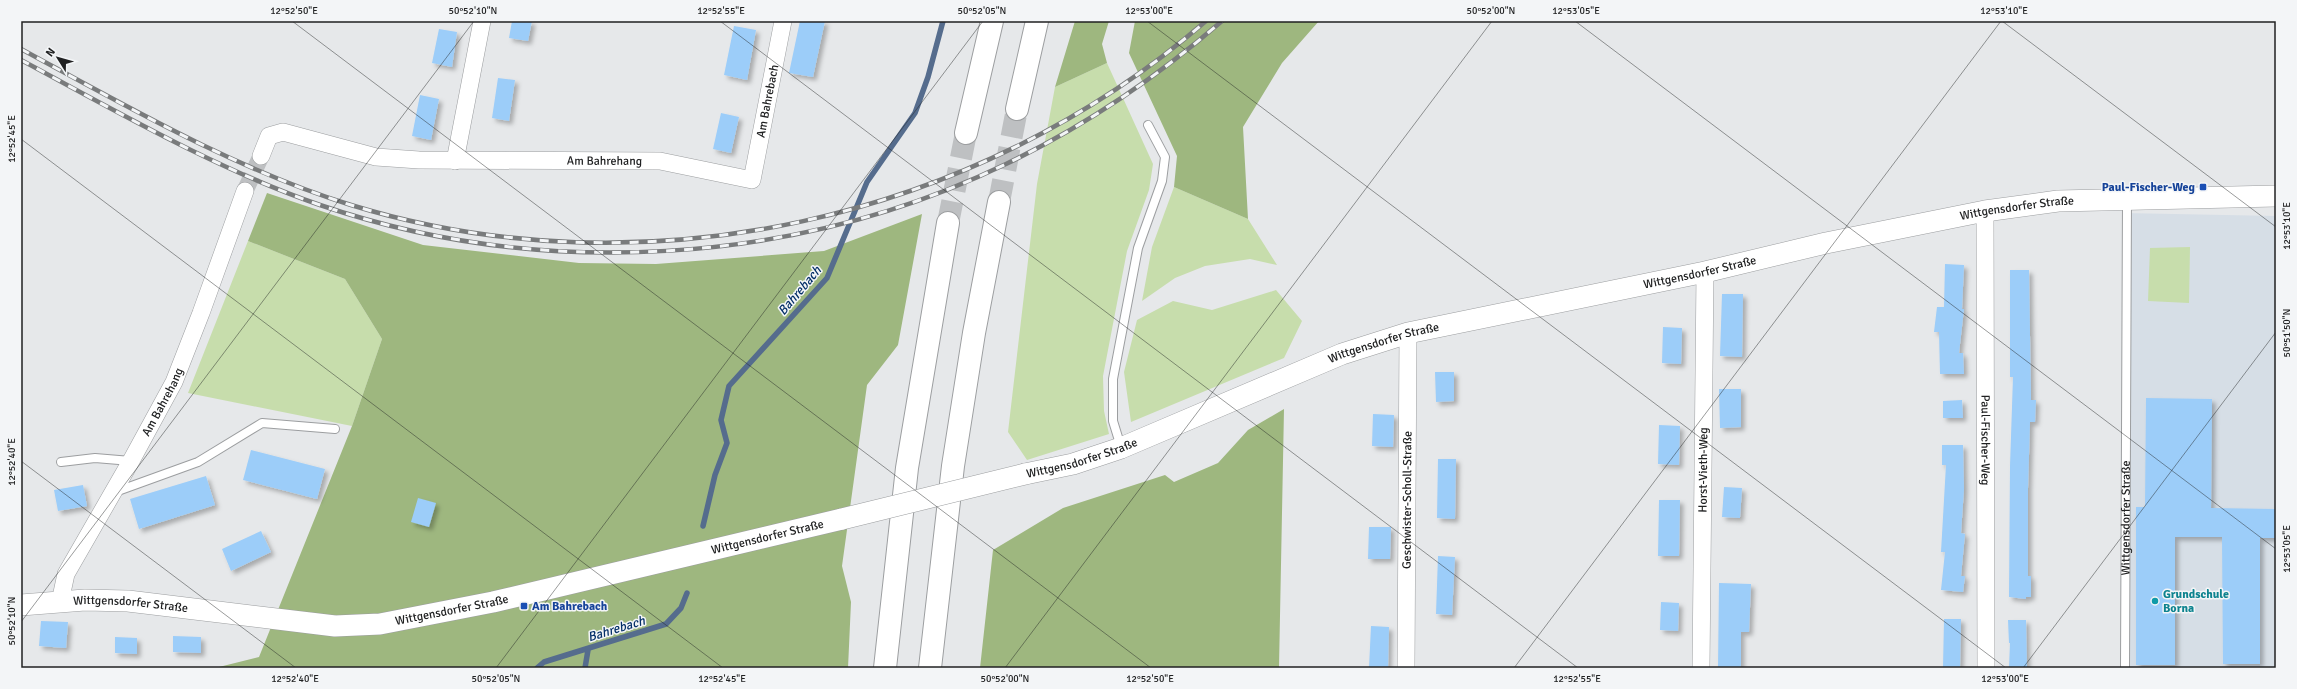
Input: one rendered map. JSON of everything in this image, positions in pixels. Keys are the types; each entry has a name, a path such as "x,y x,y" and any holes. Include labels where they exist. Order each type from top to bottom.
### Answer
{"highway":[{"path":"966,133 992,21"},
{"path":"1017,109 1037,21"},
{"path":"930,668 953,466 974,333 999,202"},
{"path":"884,668 907,468 948,223"}],"street":[{"path":"455,161 482,21"},
{"name":"Am Bahrebach","path":"752,180 783,21"},
{"name":"Am Bahrehang","path":"261,156 269,136 283,132 376,157 455,161 660,161 752,180"},
{"name":"Am Bahrehang","path":"60,602 66,574 131,462 174,382 201,313 245,191"},
{"name":"Wittgensdorfer Straße","path":"21,605 85,600 128,601 335,626 380,624 493,602 1025,474 1073,464 1121,448 1342,354 1408,333 1705,272 1826,243 1985,211 2058,201 2276,196"},
{"name":"Paul-Fischer-Weg","path":"1985,211 1986,668"},
{"name":"Horst-Vieth-Weg","path":"1701,668 1705,272"},
{"name":"Geschwister-Scholl-Straße","path":"1406,668 1408,333"}],"lane":[{"path":"1121,448 1113,422 1113,379 1138,248 1162,181 1165,158 1148,125"},
{"name":"Wittgensdorfer Straße","path":"2125,668 2127,200"},
{"path":"112,493 198,462 262,423 335,429"},
{"path":"61,462 95,458 131,462"}],"shaded area":[{"path":"2123,213 2276,216 2276,668 2121,668"}],"green space":[{"path":"1075,21 1109,21 1102,44 1107,63 1055,87"},
{"path":"1135,21 1319,21 1282,63 1243,127 1248,219 1174,187 1177,156 1129,53"},
{"path":"1107,63 1153,164 1149,190 1127,251 1103,376 1104,411 1109,434 1027,460 1008,432 1037,184 1055,87"},
{"path":"1174,187 1248,219 1277,265 1250,259 1205,266 1175,278 1142,301 1152,247"},
{"path":"267,193 423,245 579,263 656,264 824,251 922,214 898,345 867,385 842,566 851,602 848,668 215,668 259,657 352,426 382,339 345,279 248,241"},
{"path":"248,241 345,279 382,339 352,426 188,393"},
{"path":"2190,247 2189,303 2148,301 2150,248"},
{"path":"1276,290 1302,321 1284,358 1131,422 1124,372 1137,320 1173,301 1212,310"},
{"path":"1284,409 1279,668 980,668 993,550 1063,508 1165,475 1174,482 1218,463 1248,430"}],"building":[{"path":"512,21 532,21 528,41 509,38"},
{"path":"800,21 825,21 813,77 789,73"},
{"path":"734,26 756,30 747,80 724,75"},
{"path":"439,29 457,32 452,67 432,63"},
{"path":"498,78 515,80 509,121 492,118"},
{"path":"420,95 439,99 431,140 412,136"},
{"path":"721,113 739,117 731,153 713,149"},
{"path":"1945,264 1964,265 1962,309 1964,309 1959,353 1963,353 1964,374 1940,374 1939,332 1934,332 1937,307 1944,307"},
{"path":"2010,270 2029,270 2031,400 2036,400 2035,422 2030,422 2028,488 2028,576 2031,576 2031,597 2026,597 2026,599 2009,597 2010,466 2013,377 2010,377"},
{"path":"1722,294 1743,294 1742,357 1720,356"},
{"path":"1663,327 1682,328 1681,364 1662,363"},
{"path":"1435,372 1454,372 1454,401 1436,402"},
{"path":"1719,389 1741,389 1741,427 1720,428"},
{"name":"Grundschule Borna","path":"2146,398 2212,399 2211,508 2276,509 2276,538 2260,538 2260,664 2223,664 2222,537 2175,537 2175,665 2136,665 2136,507 2145,507"},
{"path":"1962,400 1963,418 1943,418 1943,401"},
{"path":"1373,414 1394,415 1393,447 1372,446"},
{"path":"1659,425 1680,426 1679,465 1658,464"},
{"path":"1942,445 1963,445 1964,489 1961,533 1965,534 1961,576 1965,576 1963,592 1941,590 1945,552 1941,552 1946,465 1942,465"},
{"path":"251,450 325,469 317,499 243,480"},
{"path":"1438,459 1456,459 1455,519 1437,518"},
{"path":"206,476 215,505 139,529 130,499"},
{"path":"83,485 87,506 58,511 54,490"},
{"path":"1724,487 1742,488 1740,518 1722,517"},
{"path":"418,498 436,503 429,527 411,522"},
{"path":"1659,500 1680,500 1679,556 1658,556"},
{"path":"1369,527 1391,527 1390,559 1368,559"},
{"path":"261,531 271,552 231,571 222,549"},
{"path":"1438,556 1455,557 1452,615 1436,614"},
{"path":"1719,583 1751,584 1749,632 1741,632 1741,668 1718,668"},
{"path":"1661,602 1679,603 1678,631 1660,630"},
{"path":"1944,619 1961,619 1960,668 1943,668"},
{"path":"2008,620 2026,620 2027,668 2009,668 2010,643"},
{"path":"41,621 68,622 66,648 39,646"},
{"path":"1371,626 1389,627 1388,668 1369,668"},
{"path":"173,636 201,637 201,653 173,652"},
{"path":"115,637 137,638 137,654 115,653"}],"waterway":[{"name":"Bahrebach","path":"703,526 715,475 727,443 721,420 729,386 827,278 867,182 915,113 928,77 943,21"},
{"name":"Bahrebach","path":"537,668 544,662 666,624 681,608 687,593"},
{"path":"585,668 588,650"}],"tunnel":[{"path":"999,202 1017,109"},
{"path":"948,223 966,133"},
{"path":"245,191 261,156"}],"railway":[{"path":"21,49 101,93 224,155 266,174 351,205 462,231 576,242 690,239 802,221 912,190 1017,146 1115,90 1206,21"},
{"path":"21,60 130,119 206,157 244,175 320,205 404,229 490,245 578,252 666,251 754,242 841,224 925,198 1006,164 1064,134 1119,100 1172,62 1222,21"}],"place":[{"name":"Paul-Fischer-Weg","path":"2203,187"},
{"name":"Grundschule Borna","path":"2155,601"},
{"name":"Am Bahrebach","path":"524,606"}]}
